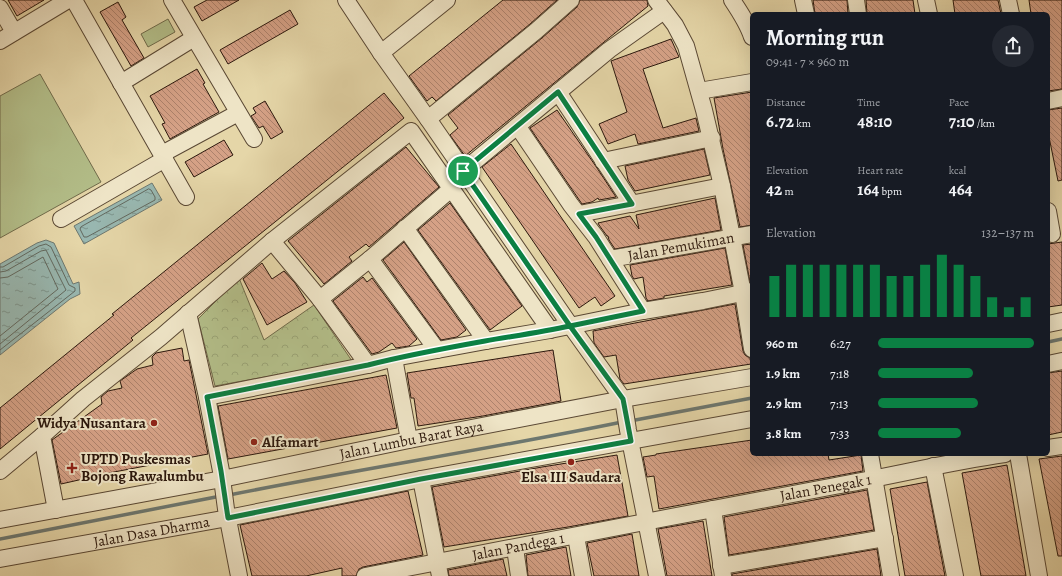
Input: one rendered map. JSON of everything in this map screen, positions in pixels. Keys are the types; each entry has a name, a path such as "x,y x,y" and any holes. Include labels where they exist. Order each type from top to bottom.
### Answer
{"street":[{"path":"0,41 68,0"},
{"path":"74,0 186,197"},
{"path":"172,0 254,139"},
{"path":"346,0 381,54 428,119 624,405 657,576"},
{"path":"428,119 536,31 570,0"},
{"path":"732,0 750,29"},
{"path":"856,0 858,12"},
{"path":"926,0 929,12"},
{"path":"1008,0 1011,12"},
{"path":"381,54 440,2"},
{"path":"463,171 518,127 660,6 676,25 686,46 699,91 712,138 731,237 748,292 750,320"},
{"path":"0,8 14,32"},
{"path":"121,82 194,38"},
{"path":"699,91 750,82"},
{"path":"558,92 632,204"},
{"path":"1050,101 1062,98"},
{"path":"61,219 238,112"},
{"path":"518,127 610,259 643,311"},
{"path":"0,471 83,399 272,242 411,131 550,330"},
{"path":"603,161 712,138"},
{"path":"579,214 722,186"},
{"path":"320,299 370,259 451,189"},
{"path":"1050,219 1054,234"},
{"path":"405,228 486,341"},
{"name":"Jalan Pemukiman","path":"610,259 750,234"},
{"path":"272,242 320,299 368,365"},
{"path":"370,259 437,350"},
{"path":"207,397 368,365 394,358 748,292"},
{"path":"188,313 207,397 239,576"},
{"path":"1050,324 1062,321"},
{"path":"394,358 409,440"},
{"path":"1050,364 1062,361"},
{"name":"Jalan Lumbu Barat Raya","path":"0,520 222,484 409,440 624,405 750,377"},
{"name":"Jalan Dasa Dharma","path":"0,559 227,514 421,479 629,436 750,419"},
{"path":"42,436 56,510"},
{"path":"1050,448 1062,446"},
{"path":"870,456 891,576"},
{"name":"Jalan Penegak 1","path":"647,522 874,479 933,466 993,456"},
{"path":"1018,456 1039,576"},
{"path":"933,466 955,576"},
{"path":"421,479 439,569"},
{"path":"713,509 722,571 885,538"},
{"name":"Jalan Pandega 1","path":"365,576 439,569 515,548 647,522"},
{"path":"576,536 583,576"},
{"path":"515,548 519,576"}],"green space":[{"path":"168,19 175,32 148,47 141,34"},
{"path":"40,74 101,182 0,238 0,96"},
{"path":"239,278 264,340 314,305 352,361 215,386 198,319"}],"water":[{"path":"152,183 162,200 84,244 74,226"},
{"path":"46,240 54,243 73,284 79,282 80,294 70,299 0,355 0,264 37,243"}],"building":[{"path":"8,0 44,0 17,16"},
{"path":"207,0 239,0 202,21 194,7"},
{"path":"503,0 557,0 436,101 432,97 427,101 409,76"},
{"path":"580,0 647,0 648,6 465,156 450,135 458,128 448,115 542,38 577,7"},
{"path":"813,0 847,0 848,12 815,12"},
{"path":"866,0 913,0 915,12 867,12"},
{"path":"953,0 998,0 1001,12 955,12"},
{"path":"1029,0 1062,0 1062,89 1050,91 1050,12 1031,12"},
{"path":"118,2 126,17 122,20 144,58 131,66 100,12"},
{"path":"290,10 298,24 228,64 220,50"},
{"path":"671,39 679,57 643,69 663,128 696,118 699,131 638,144 635,134 608,144 599,124 627,112 611,61"},
{"path":"197,69 205,83 203,84 219,112 170,139 162,124 165,123 150,96"},
{"path":"750,92 750,225 740,227 723,149 714,98"},
{"path":"384,93 404,118 131,338 133,340 0,449 0,408 114,315 112,314"},
{"path":"265,101 283,132 271,139 263,126 259,128 251,116 256,113 253,108"},
{"path":"1062,108 1062,180 1058,181 1050,142 1050,110"},
{"path":"557,110 616,197 599,200 598,198 592,202 582,204 530,128"},
{"path":"224,140 233,155 194,177 185,162"},
{"path":"511,144 615,296 601,306 595,297 579,308 482,167"},
{"path":"406,147 439,187 369,247 366,244 349,257 352,261 324,284 288,241"},
{"path":"704,149 710,175 635,191 628,180 625,166"},
{"path":"715,198 721,230 615,249 608,236 598,223 630,216 639,229 636,215"},
{"path":"450,203 522,306 490,330 418,230"},
{"path":"404,242 466,330 457,337 441,340 383,260"},
{"path":"1062,242 1062,305 1050,307 1050,244"},
{"path":"750,244 750,282 743,245"},
{"path":"725,248 732,285 664,296 664,298 648,301 646,298 643,277 634,279 632,276 630,265"},
{"path":"262,263 272,279 284,271 295,283 307,302 267,325 243,279"},
{"path":"363,277 367,282 372,278 417,339 409,346 396,348 392,343 379,352 372,354 333,301"},
{"path":"735,304 743,351 745,355 750,358 750,364 624,384 620,379 616,355 604,357 594,343 593,331"},
{"name":"Widya Nusantara","path":"182,348 184,361 189,360 208,454 61,484 52,440 102,404 101,397 108,391 122,388 120,381 137,369 153,365 152,357 156,353"},
{"path":"553,350 561,401 483,416 418,426 414,398 411,398 407,373"},
{"path":"1062,371 1062,432 1050,435 1050,373"},
{"path":"386,375 397,428 228,459 218,406"},
{"path":"750,440 750,456 828,456 829,460 861,456 863,471 659,509 654,476 647,477 643,457"},
{"path":"617,455 628,516 444,547 432,487"},
{"path":"1062,456 1062,556 1058,556 1039,459"},
{"path":"1007,465 1026,576 981,576 962,473"},
{"path":"927,482 945,576 905,576 890,489"},
{"path":"867,490 874,530 729,555 724,517"},
{"path":"408,491 423,555 363,567 359,569 356,576 342,576 342,568 306,576 252,576 240,525"},
{"path":"703,521 712,576 667,576 658,529"},
{"path":"632,534 639,576 594,576 587,543"},
{"path":"566,547 571,576 528,576 526,555"},
{"path":"877,549 881,576 732,576 732,574"},
{"path":"503,559 507,576 449,576 448,570"}],"waterway":[{"path":"1050,342 1062,339"},
{"path":"630,421 750,398"},
{"path":"229,495 622,422"},
{"path":"0,539 221,496"}],"place":[{"name":"Widya Nusantara","path":"154,423"},
{"name":"Alfamart","path":"254,442"},
{"name":"Elsa III Saudara","path":"571,462"},
{"name":"UPTD Puskesmas Bojong Rawalumbu","path":"72,468"}],"route":[{"path":"463,171 518,127 558,92 632,204 579,214 596,237 643,311 570,326 623,399 631,441 421,479 228,518 207,397 368,365 394,358 570,326 463,171"}]}
